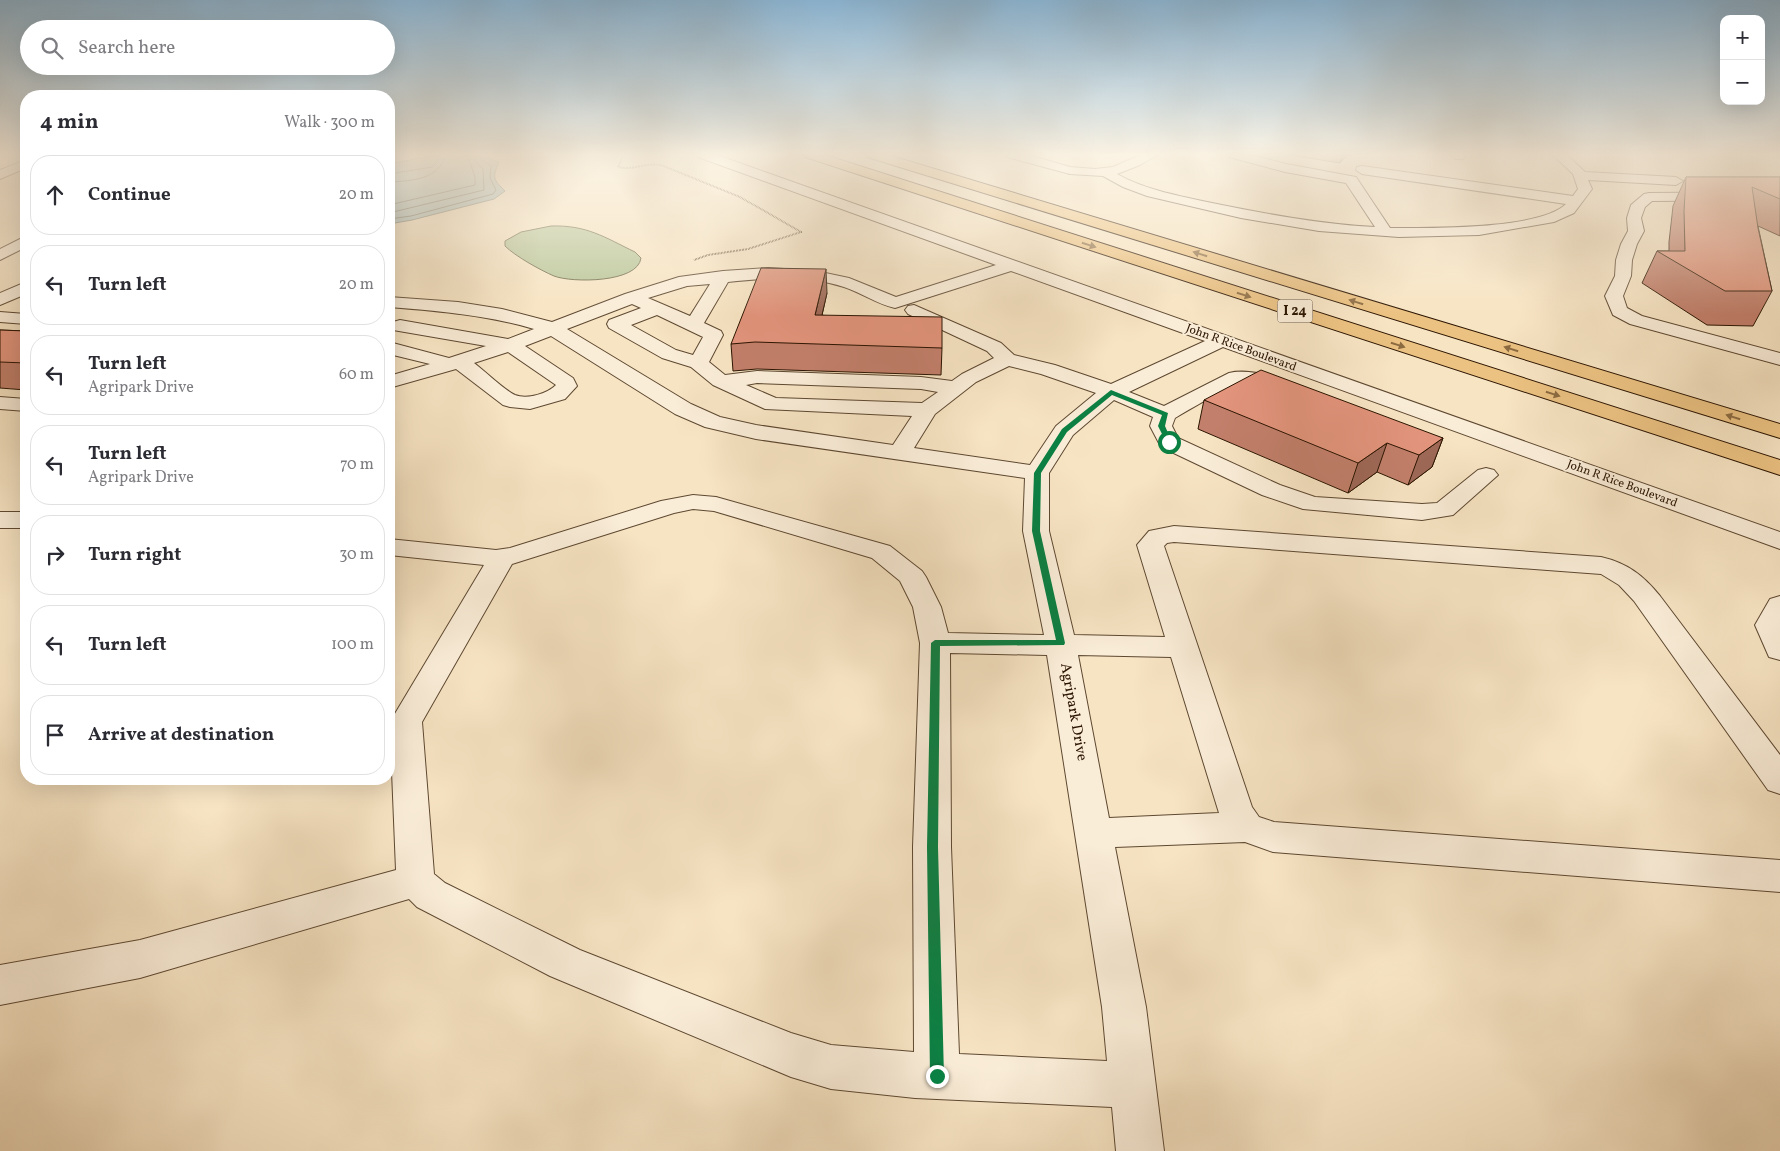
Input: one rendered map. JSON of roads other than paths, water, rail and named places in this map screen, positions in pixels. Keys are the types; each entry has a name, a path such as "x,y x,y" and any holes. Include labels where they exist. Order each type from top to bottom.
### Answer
{"highway":[{"name":"I 24","path":"976,208 1780,468"},
{"name":"I 24","path":"1048,208 1780,431"}],"street":[{"name":"John R Rice Boulevard","path":"851,208 1780,541"},
{"path":"1215,208 1256,217 1330,227 1408,233 1488,230 1538,221 1566,211 1569,208"},
{"path":"1369,208 1384,231"},
{"path":"1637,208 1634,218 1636,232 1628,244 1623,276 1614,296 1619,311 1636,320 1780,359"},
{"path":"0,256 20,244"},
{"path":"395,380 510,345 631,298 685,281 768,273 816,276 849,283 895,303 1021,269"},
{"path":"1021,269 914,310 994,347 1007,360 1035,365 1111,392 1165,414"},
{"path":"694,325 723,276"},
{"path":"3,293 20,288"},
{"path":"3,293 20,296"},
{"path":"631,298 714,334 698,363"},
{"path":"395,302 427,304 502,314 552,328 683,409 713,422 756,432 1037,473 1064,431 1111,392 1221,341"},
{"path":"395,334 427,304"},
{"path":"657,309 616,324 669,354 698,363 720,382 773,404 927,410"},
{"path":"0,317 20,319"},
{"path":"395,334 510,345 566,382 567,386 558,395 530,403 510,401 453,363 395,349"},
{"path":"899,453 927,410 969,378 1007,360"},
{"path":"720,382 767,378 921,383 956,388"},
{"path":"1299,395 1254,378 1236,378 1165,414 1161,426 1169,442 1271,490 1312,504 1422,512 1444,510 1486,476"},
{"path":"0,403 20,405"},
{"name":"Agripark Drive","path":"1037,473 1036,531 1061,643 1124,1007 1140,1151"},
{"path":"395,548 502,558 670,506 693,502 716,504 882,552 912,577 927,607 935,643 932,847 937,1076"},
{"path":"0,520 20,520"},
{"path":"1246,827 1236,812 1150,545 1158,537 1174,534 1601,565 1620,571 1633,581 1780,781"},
{"path":"502,558 406,722 415,881 431,895 565,964 791,1055 831,1068 937,1076 1133,1085"},
{"path":"1780,604 1770,625 1780,650"},
{"path":"935,643 1061,643 1184,647"},
{"path":"1094,833 1246,827 1273,837 1780,876"},
{"path":"0,985 140,959 415,881"}],"water":[{"path":"395,208 460,208 395,223"}]}
